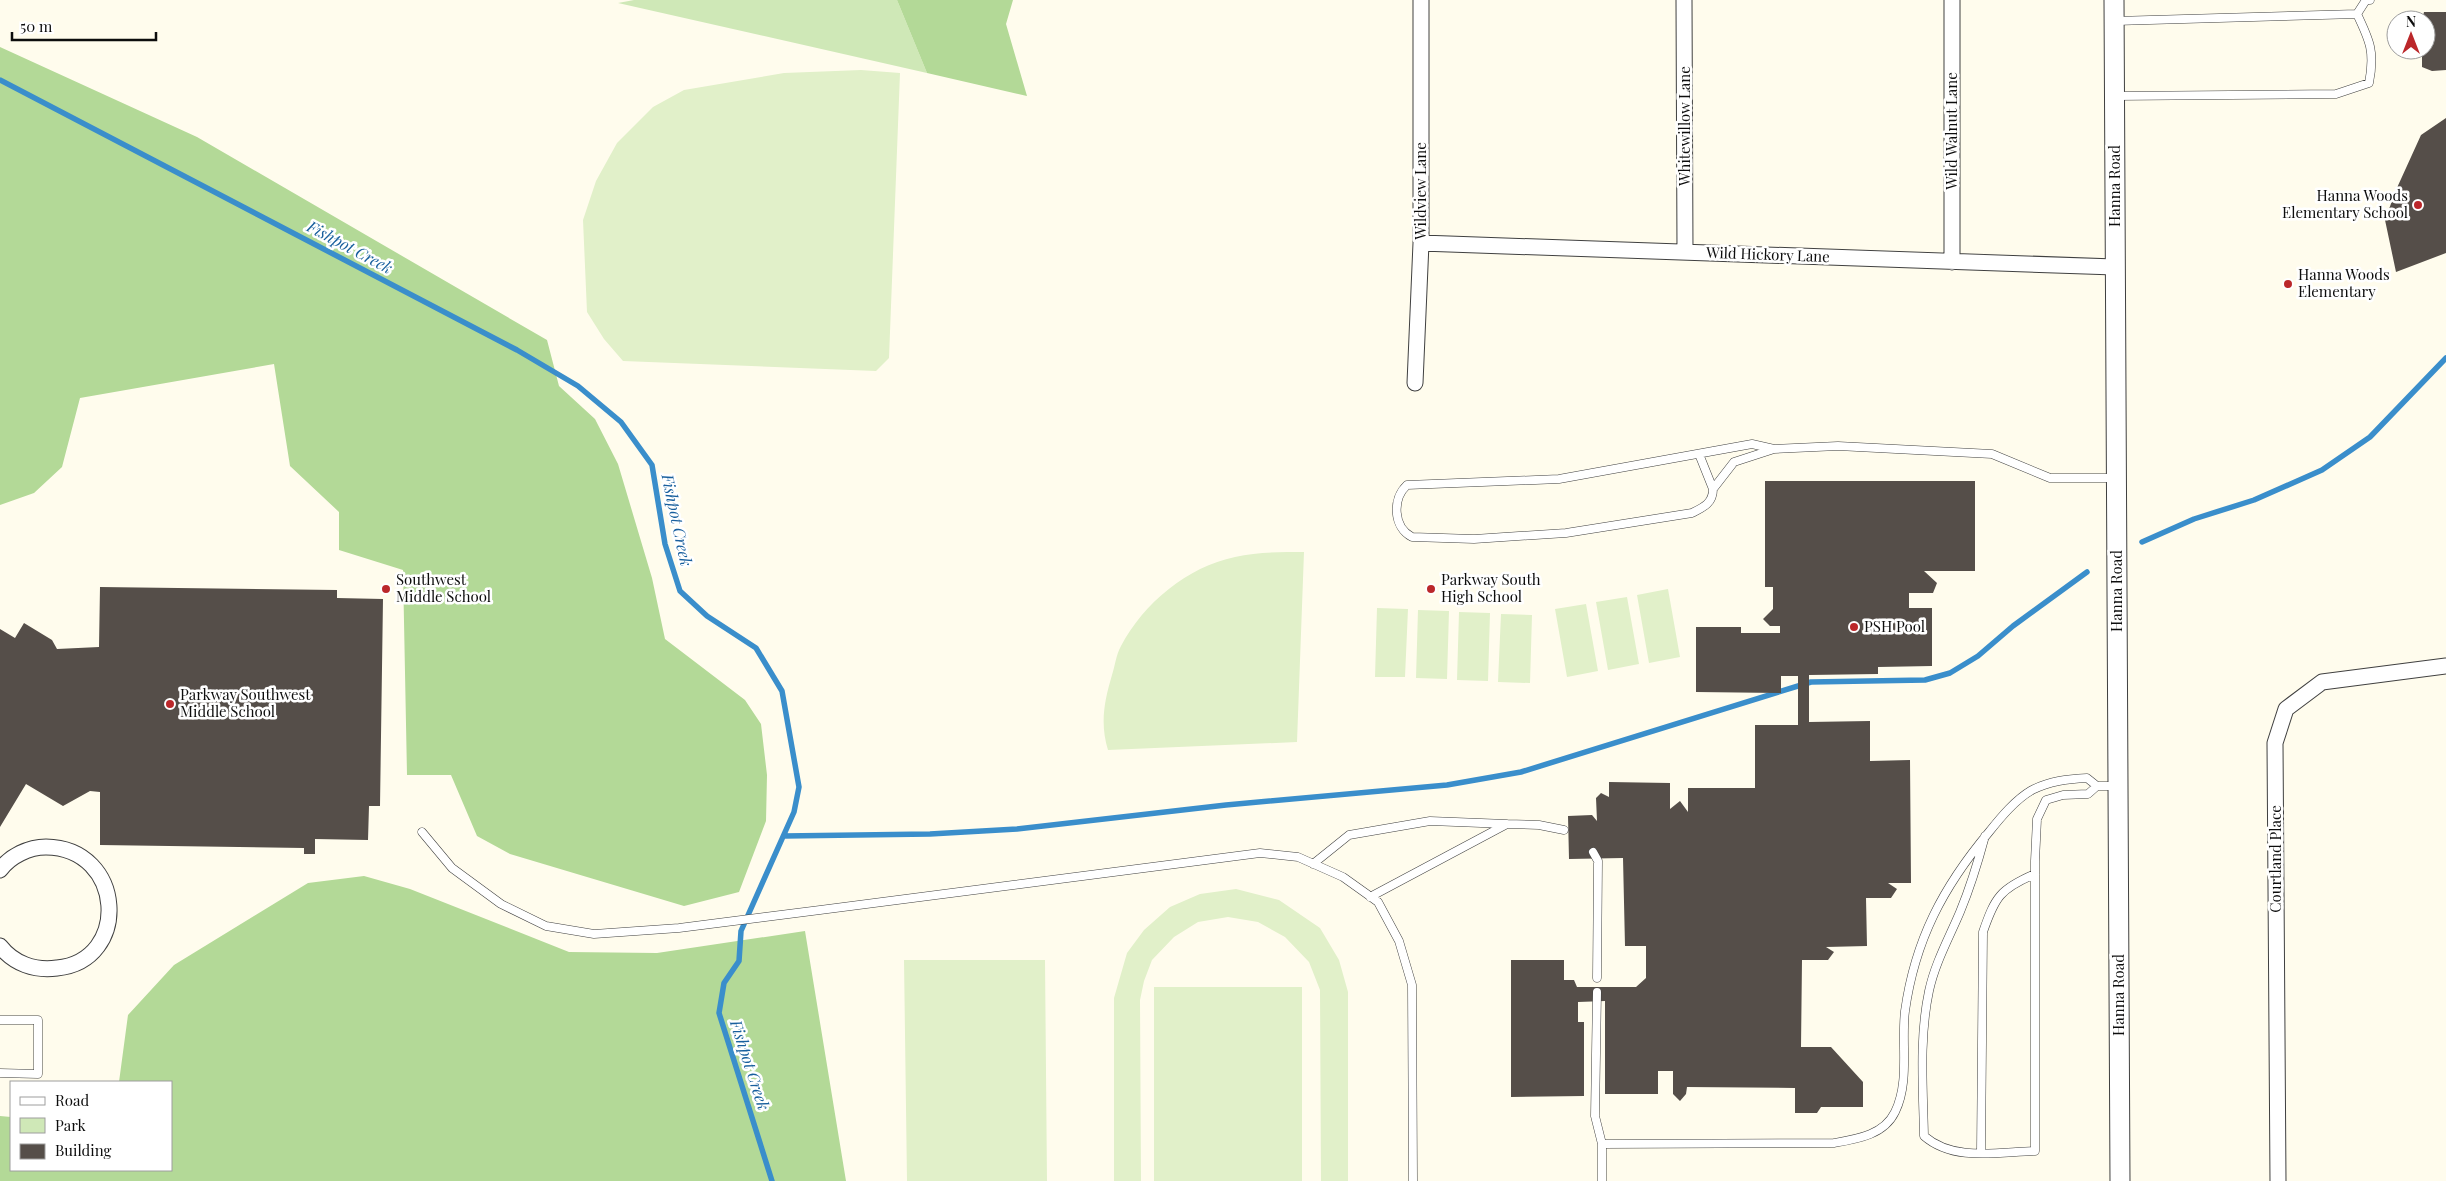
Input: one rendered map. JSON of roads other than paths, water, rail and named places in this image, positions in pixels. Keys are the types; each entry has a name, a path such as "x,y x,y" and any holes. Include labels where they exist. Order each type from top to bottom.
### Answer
{"street":[{"name":"Wildview Lane","path":"1416,383 1421,243 1421,0"},
{"name":"Whitewillow Lane","path":"1684,0 1685,252"},
{"name":"Wild Walnut Lane","path":"1952,0 1952,262"},
{"name":"Hanna Road","path":"2114,0 2120,1181"},
{"name":"Wild Hickory Lane","path":"1421,243 2115,267"},
{"name":"Courtland Place","path":"2278,1181 2275,743 2283,717 2286,709 2322,682 2446,666"},
{"path":"0,870 4,864 21,853 40,847 60,847 78,854 94,866 106,884 110,904 108,925 99,944 84,959 71,965 44,970 23,965 2,952"}],"lane":[{"path":"2357,14 2366,0 2370,0"},
{"path":"2114,21 2357,14"},
{"path":"2115,96 2336,94 2369,83 2372,68 2371,44 2357,14"},
{"path":"1699,454 1713,489 1713,497 1707,505 1692,513 1566,533 1474,539 1412,537 1403,533 1398,526 1396,512 1401,491 1408,485 1559,479 1752,444 1774,449"},
{"path":"1713,489 1734,462 1774,449 1838,446 1992,454 2050,478 2116,478"},
{"path":"1602,1144 1834,1142 1863,1138 1881,1128 1895,1113 1901,1096 1905,1012 1912,972 1929,922 1958,873 2007,810 2032,791 2060,780 2087,778 2097,786 2118,786"},
{"path":"1985,836 1960,912 1942,950 1929,990 1923,1042 1924,1136 1934,1145 1957,1153 2034,1151 2035,861 2037,819 2046,800 2063,795 2088,794 2097,786"},
{"path":"1313,864 1349,835 1430,821 1540,825 1564,830"},
{"path":"1370,897 1507,824"},
{"path":"422,832 452,868 502,904 546,926 594,934 679,928 1260,853 1298,857 1343,877 1378,902 1399,941 1412,986 1413,1181"},
{"path":"1593,852 1598,861 1597,978"},
{"path":"1981,1153 1983,932 1993,904 2010,885 2035,874"},
{"path":"1597,992 1595,1116 1602,1144 1602,1181"},
{"path":"0,1020 38,1020 38,1074 0,1073"}],"waterway":[{"name":"Fishpot Creek","path":"0,80 517,350 578,386 621,422 652,465 665,544 680,591 707,616 756,648 782,691 799,787 794,812 741,931 739,961 724,983 719,1013 772,1181"},
{"path":"2142,542 2194,519 2254,500 2322,470 2370,437 2446,358"},
{"path":"784,836 930,834 1017,829 1226,805 1447,785 1521,772 1811,682 1925,680 1950,673 1978,656 2013,626 2087,572"}],"place":[{"name":"Hanna Woods Elementary School","path":"2418,205"},
{"name":"Hanna Woods Elementary","path":"2288,284"},
{"name":"Southwest Middle School","path":"386,589"},
{"name":"Parkway South High School","path":"1431,589"},
{"name":"PSH Pool","path":"1854,627"},
{"name":"Parkway Southwest Middle School","path":"170,704"}]}
